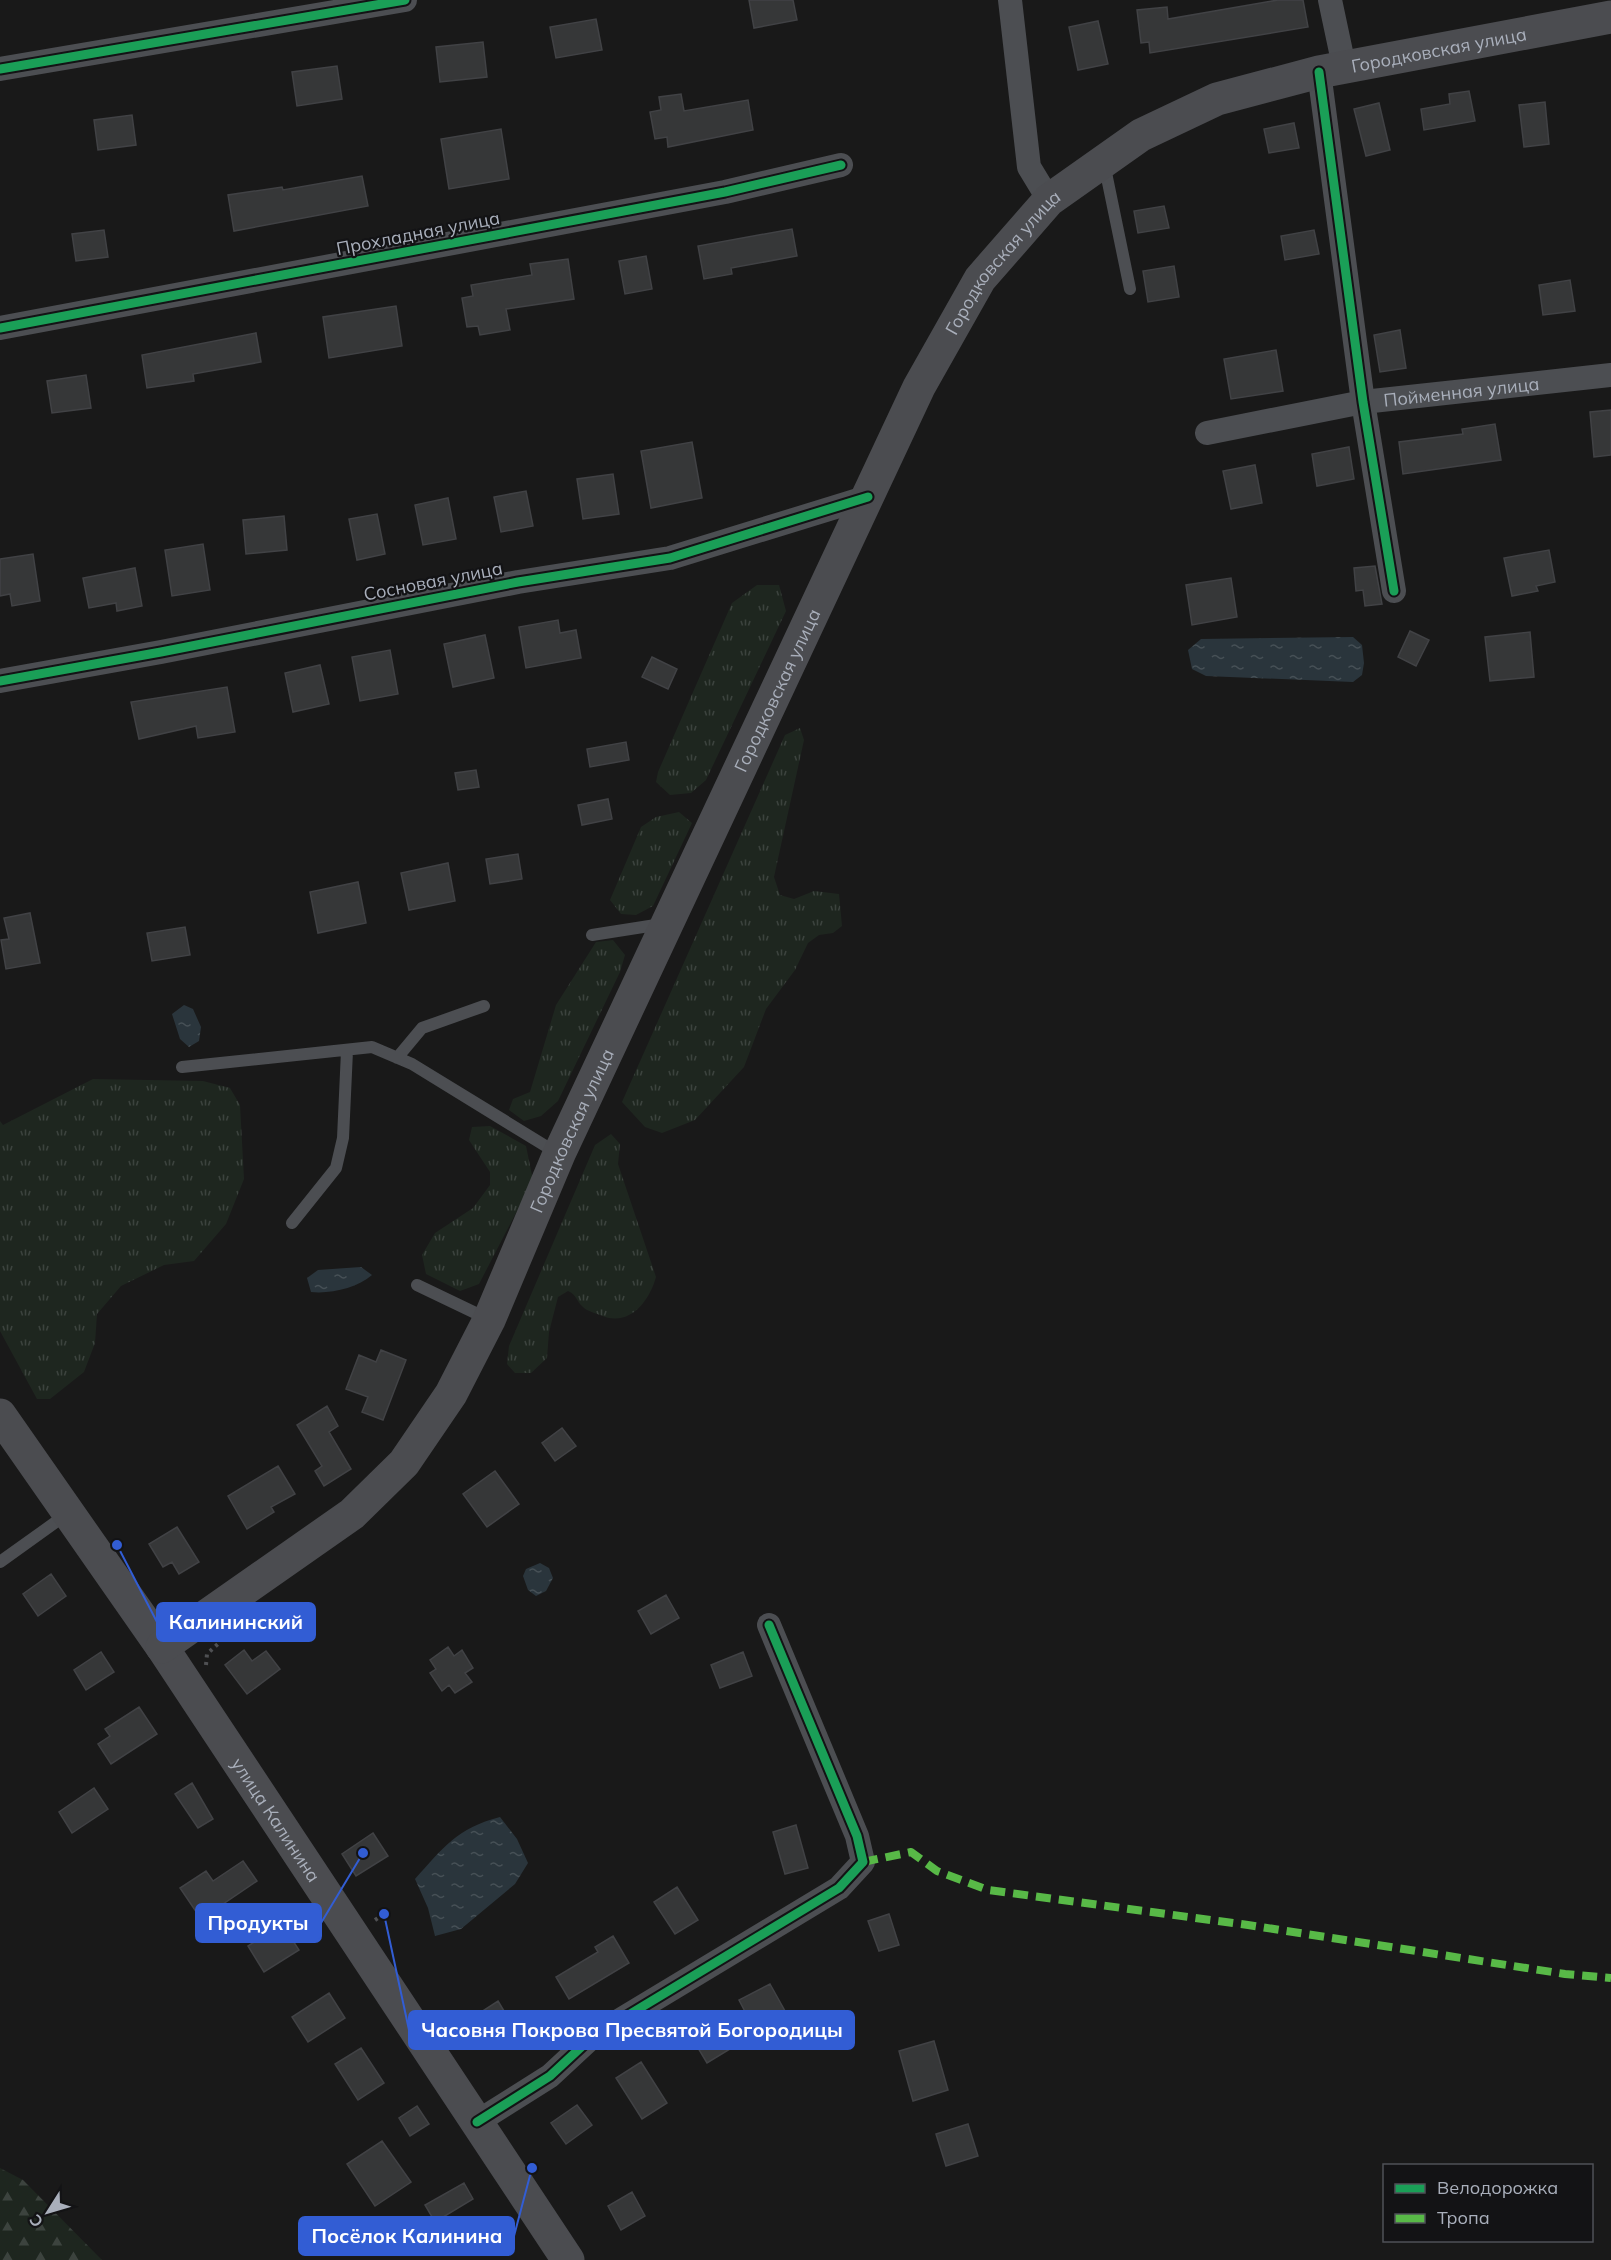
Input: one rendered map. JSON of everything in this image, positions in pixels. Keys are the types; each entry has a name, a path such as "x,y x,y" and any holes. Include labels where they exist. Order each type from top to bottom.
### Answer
{"main road":[{"name":"Городковская улица","path":"162,1647 352,1514 384,1485 423,1437 451,1394 489,1320 559,1154 919,387 980,279 1049,200 1141,135 1217,99 1331,69 1611,17"},
{"name":"улица Калинина","path":"0,1415 162,1647 568,2260"}],"street":[{"path":"0,69 405,0"},
{"path":"1010,0 1029,167 1049,200"},
{"path":"1330,0 1331,69 1364,402 1394,591"},
{"name":"Прохладная улица","path":"0,328 724,192 841,165"},
{"name":"Пойменная улица","path":"1207,433 1364,402 1611,375"},
{"name":"Сосновая улица","path":"0,681 518,582 670,558 868,497"},
{"path":"477,2122 550,2076 592,2037 839,1888 863,1862 857,1836 769,1625"}],"lane":[{"path":"1104,161 1130,289"},
{"path":"592,934 668,923"},
{"path":"397,1058 422,1028 484,1006"},
{"path":"182,1067 372,1047 412,1064 559,1154"},
{"path":"292,1223 336,1168 343,1138 347,1051"},
{"path":"417,1285 489,1320"},
{"path":"0,1562 69,1512"}],"path":[{"path":"206,1670 207,1654 224,1638"},
{"path":"368,1925 384,1914"}],"green space":[{"path":"757,585 779,585 786,611 706,780 691,793 670,795 656,782 658,772 732,603"},
{"path":"800,728 804,740 774,877 780,895 794,899 814,891 839,894 842,926 833,933 819,935 808,943 795,970 766,1009 744,1067 695,1120 662,1133 645,1127 622,1102 785,735"},
{"path":"679,812 692,823 653,906 636,915 621,914 610,900 641,827 656,817"},
{"path":"613,940 625,955 620,972 558,1101 541,1116 524,1121 509,1110 513,1099 530,1092 556,1005 596,942"},
{"path":"93,1079 203,1081 230,1088 240,1105 244,1179 226,1224 194,1261 164,1265 121,1286 97,1314 95,1343 84,1372 50,1399 37,1399 0,1331 0,1121 3,1125"},
{"path":"490,1126 526,1146 533,1180 479,1284 460,1291 426,1274 422,1255 435,1233 473,1208 490,1185 490,1172 469,1140 472,1127"},
{"path":"611,1134 620,1144 618,1164 656,1277 653,1286 636,1310 620,1318 610,1318 587,1310 568,1291 558,1297 549,1332 547,1358 531,1373 515,1373 507,1364 509,1346 595,1145"},
{"path":"0,2168 23,2180 102,2260 0,2260"}],"water":[{"path":"1353,637 1362,645 1364,663 1362,675 1353,682 1206,676 1192,669 1188,650 1201,639"},
{"path":"184,1005 193,1009 201,1027 199,1041 189,1047 180,1039 172,1014"},
{"path":"361,1267 372,1275 366,1280 335,1291 311,1292 307,1278 318,1270"},
{"path":"540,1563 549,1568 553,1578 546,1591 536,1596 528,1590 523,1576 526,1569"},
{"path":"500,1817 517,1839 528,1863 515,1884 461,1929 435,1936 428,1908 415,1879 443,1849 462,1833"}],"building":[{"path":"749,0 793,0 797,20 754,28"},
{"path":"1278,0 1303,0 1308,27 1150,53 1149,42 1141,43 1137,10 1167,7 1168,19"},
{"path":"596,19 602,50 556,58 550,27"},
{"path":"1098,21 1108,64 1078,70 1069,27"},
{"path":"483,42 487,77 440,82 436,47"},
{"path":"337,66 342,99 297,106 292,72"},
{"path":"1469,91 1475,121 1424,130 1421,109 1450,104 1449,94"},
{"path":"681,94 684,111 748,100 753,130 668,147 667,137 655,139 650,112 661,110 659,97"},
{"path":"1545,102 1549,144 1524,147 1519,105"},
{"path":"1379,103 1390,150 1366,156 1354,109"},
{"path":"132,115 136,145 98,150 94,120"},
{"path":"1294,123 1299,148 1269,153 1264,129"},
{"path":"501,129 509,179 449,189 441,139"},
{"path":"362,176 368,206 234,231 228,195 282,187 283,190"},
{"path":"1164,206 1169,228 1138,233 1134,211"},
{"path":"792,229 797,256 731,268 732,274 704,279 698,246"},
{"path":"104,230 108,257 76,261 72,234"},
{"path":"1314,230 1319,254 1285,260 1281,236"},
{"path":"646,256 652,289 625,294 619,261"},
{"path":"568,259 574,299 506,309 510,330 480,335 478,326 467,327 462,298 473,296 471,285 532,275 530,264"},
{"path":"1174,266 1179,297 1148,302 1143,271"},
{"path":"1570,280 1575,311 1543,315 1539,285"},
{"path":"396,306 402,346 329,358 323,317"},
{"path":"1400,330 1406,368 1380,372 1374,335"},
{"path":"256,333 261,362 193,374 194,381 147,388 142,355"},
{"path":"1276,350 1283,391 1231,399 1224,359"},
{"path":"86,375 91,408 52,413 47,381"},
{"path":"1611,410 1611,455 1594,457 1590,412"},
{"path":"1495,424 1501,460 1403,474 1399,442 1463,434 1462,429"},
{"path":"692,442 702,498 651,508 641,451"},
{"path":"1349,447 1354,479 1317,486 1312,454"},
{"path":"1255,465 1262,503 1231,509 1223,471"},
{"path":"613,474 619,514 583,519 577,479"},
{"path":"526,491 533,526 501,532 494,497"},
{"path":"448,498 456,539 423,545 415,505"},
{"path":"377,514 385,554 357,560 349,519"},
{"path":"284,516 287,550 246,554 243,520"},
{"path":"203,544 210,590 172,596 165,550"},
{"path":"1549,550 1555,582 1536,586 1538,591 1512,596 1504,558"},
{"path":"33,554 40,601 12,606 10,594 0,596 0,559"},
{"path":"1375,566 1382,604 1365,606 1363,590 1356,591 1354,568"},
{"path":"135,568 142,606 117,611 116,603 89,608 83,578"},
{"path":"1231,578 1237,617 1192,625 1186,585"},
{"path":"558,620 560,633 576,630 581,658 526,668 519,627"},
{"path":"1410,631 1429,640 1416,666 1398,657"},
{"path":"1530,632 1534,677 1490,681 1485,637"},
{"path":"485,635 494,678 453,687 444,644"},
{"path":"390,650 398,694 360,701 352,657"},
{"path":"652,657 677,669 668,689 642,677"},
{"path":"320,665 329,704 293,712 285,673"},
{"path":"227,687 235,732 198,738 196,726 139,739 131,702"},
{"path":"626,742 629,760 590,767 587,749"},
{"path":"476,770 479,787 458,790 455,773"},
{"path":"608,799 612,819 582,825 578,805"},
{"path":"518,854 522,879 490,884 486,859"},
{"path":"448,863 455,901 409,910 401,873"},
{"path":"358,882 366,923 318,933 310,892"},
{"path":"30,913 40,963 6,969 1,940 9,939 4,918"},
{"path":"185,927 190,955 152,961 147,933"},
{"path":"381,1350 406,1360 383,1420 362,1412 368,1397 346,1389 359,1355 376,1362"},
{"path":"327,1406 338,1426 329,1432 351,1469 324,1486 315,1471 322,1466 297,1425"},
{"path":"562,1428 576,1446 555,1461 542,1443"},
{"path":"278,1466 295,1494 271,1507 274,1512 247,1529 228,1496"},
{"path":"495,1471 519,1504 487,1527 463,1494"},
{"path":"177,1527 199,1562 179,1574 172,1562 163,1567 149,1544"},
{"path":"51,1574 66,1596 38,1616 23,1594"},
{"path":"666,1595 679,1618 651,1634 638,1611"},
{"path":"448,1647 454,1656 462,1650 473,1668 465,1673 472,1682 455,1693 449,1685 442,1691 430,1673 436,1669 430,1660"},
{"path":"244,1650 252,1661 266,1651 280,1669 247,1694 225,1665"},
{"path":"101,1652 114,1672 86,1690 74,1670"},
{"path":"743,1652 752,1676 720,1688 711,1665"},
{"path":"139,1707 157,1734 111,1764 98,1744 110,1736 105,1729"},
{"path":"192,1783 213,1819 198,1828 175,1794"},
{"path":"94,1788 108,1809 72,1833 59,1812"},
{"path":"796,1825 808,1868 785,1874 773,1832"},
{"path":"373,1833 388,1856 356,1876 342,1854"},
{"path":"243,1861 257,1881 201,1919 180,1888 206,1871 213,1881"},
{"path":"677,1887 698,1920 675,1934 654,1902"},
{"path":"889,1914 899,1945 879,1951 868,1921"},
{"path":"282,1924 299,1950 264,1972 248,1946"},
{"path":"613,1936 629,1963 569,1999 556,1977 598,1952 595,1947"},
{"path":"770,1984 790,2020 769,2031 762,2017 751,2023 739,2000"},
{"path":"329,1993 345,2018 308,2042 292,2017"},
{"path":"498,2001 519,2036 499,2048 478,2014"},
{"path":"712,2019 730,2049 707,2063 689,2033"},
{"path":"934,2041 948,2090 913,2101 899,2051"},
{"path":"361,2048 384,2083 358,2100 335,2064"},
{"path":"641,2062 667,2103 642,2119 616,2078"},
{"path":"577,2105 592,2125 566,2144 551,2123"},
{"path":"417,2106 429,2124 410,2136 399,2118"},
{"path":"968,2124 978,2156 946,2166 936,2134"},
{"path":"382,2141 411,2182 375,2206 347,2164"},
{"path":"464,2183 473,2199 435,2222 425,2205"},
{"path":"632,2192 645,2216 621,2230 608,2206"}],"marked path":[{"path":"863,1862 911,1852 937,1871 988,1890 1248,1925 1565,1974 1611,1978"}],"cycle path":[{"path":"0,69 405,0"},
{"path":"1319,72 1363,402 1394,591"},
{"path":"0,328 725,192 841,165"},
{"path":"0,681 518,582 670,558 868,497"},
{"path":"477,2122 550,2076 592,2037 839,1888 863,1862 857,1836 769,1625"}],"place":[{"name":"Калининский","path":"117,1545"},
{"name":"Продукты","path":"363,1853"},
{"name":"Часовня Покрова Пресвятой Богородицы","path":"384,1914"},
{"name":"Посёлок Калинина","path":"532,2168"}]}
